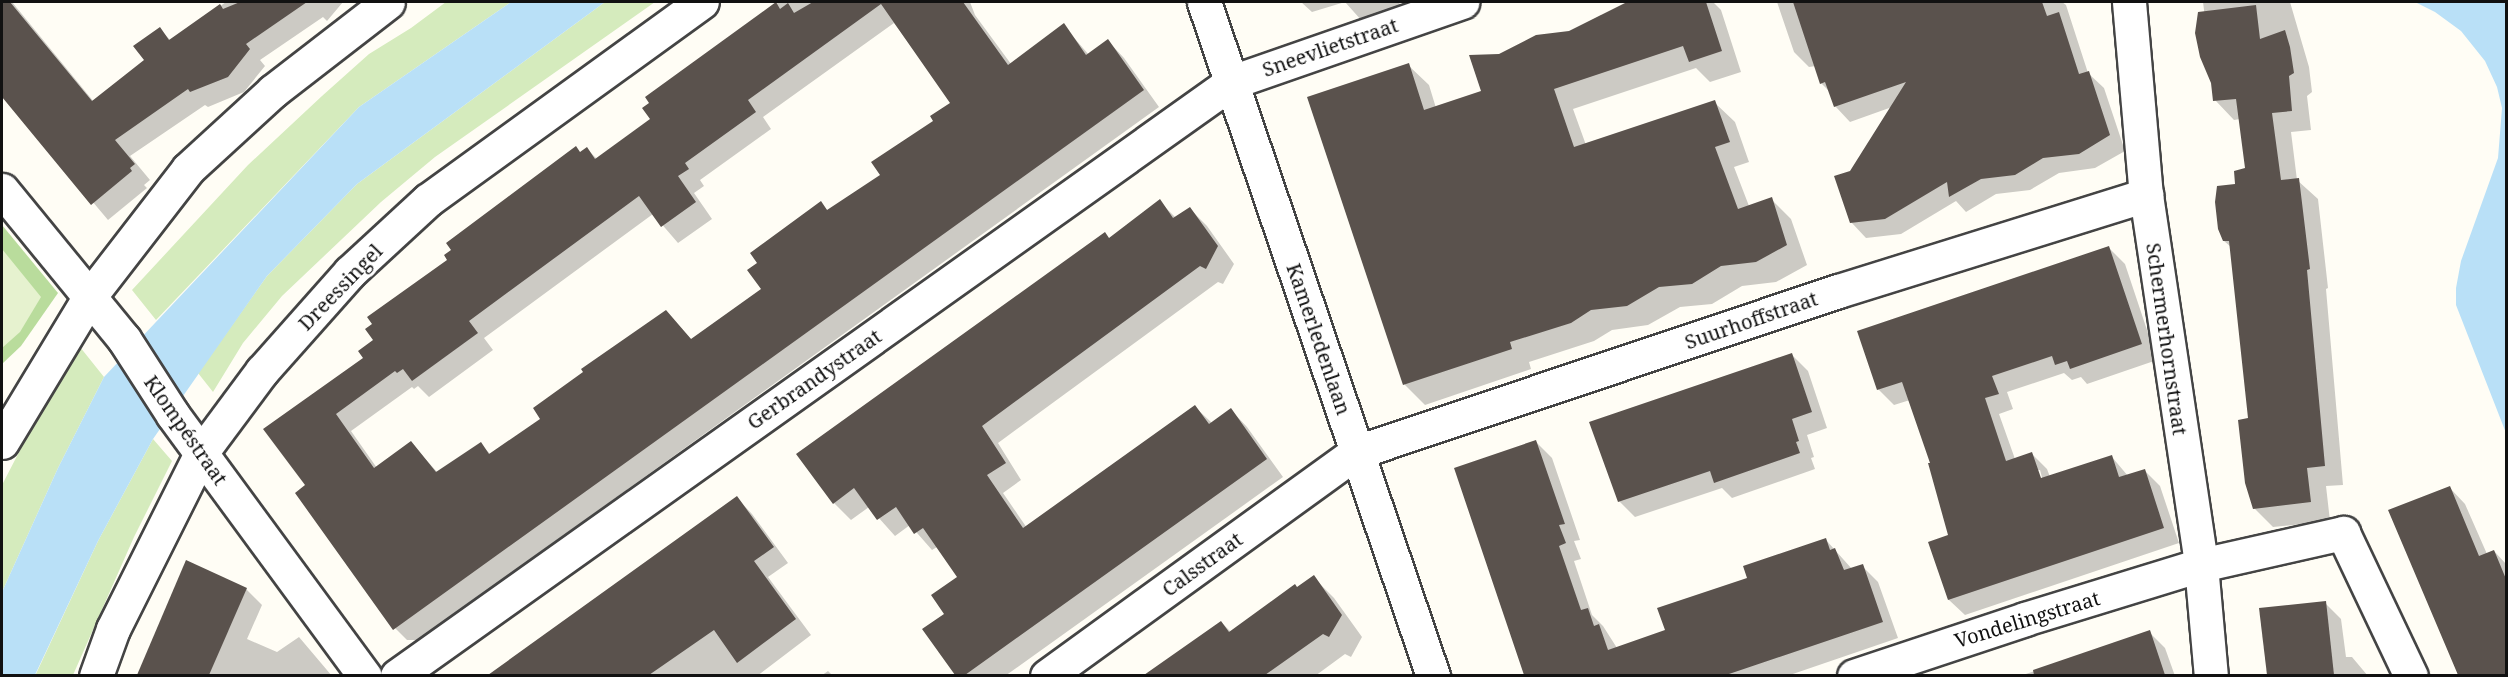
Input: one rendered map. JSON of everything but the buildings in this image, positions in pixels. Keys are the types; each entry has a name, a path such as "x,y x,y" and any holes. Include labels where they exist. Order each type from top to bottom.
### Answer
{"street":[{"path":"2,442 90,296 188,169 273,91 388,2"},
{"name":"Dreessingel","path":"96,675 113,628 201,453 262,371 350,272 428,200 702,2"},
{"name":"Kamerledenlaan","path":"1204,2 1433,675"},
{"name":"Sneevlietstraat","path":"1232,82 1462,2"},
{"name":"Schermerhornstraat","path":"2129,2 2146,195 2201,565 2211,675"},
{"name":"Gerbrandystraat","path":"397,675 1232,82"},
{"name":"Klompéstraat","path":"2,190 124,339 173,415 365,675"},
{"name":"Suurhoffstraat","path":"1358,452 1838,291 2146,195"},
{"name":"Calsstraat","path":"1047,675 1358,452"},
{"name":"Vondelingstraat","path":"1854,675 2201,565 2343,533 2411,675"}],"green space":[{"path":"446,2 511,2 359,107 156,320 132,290 248,165 322,96 369,54 411,28"},
{"path":"605,2 655,2 435,157 381,202 282,296 243,343 213,392 198,373 267,276 357,184"},
{"path":"2,225 58,293 21,346 2,364"},
{"path":"2,249 41,297 20,332 2,348"},
{"path":"76,342 104,377 58,468 2,592 2,485"},
{"path":"153,439 172,461 134,537 73,675 35,676 98,541"}],"water":[{"path":"511,2 605,2 357,184 267,276 153,439 98,541 35,675 2,676 2,592 58,468 104,377 359,107"},
{"path":"2415,2 2506,2 2506,433 2456,305 2456,288 2461,261 2498,158 2502,108 2497,87 2485,61 2461,31 2435,12"}]}
